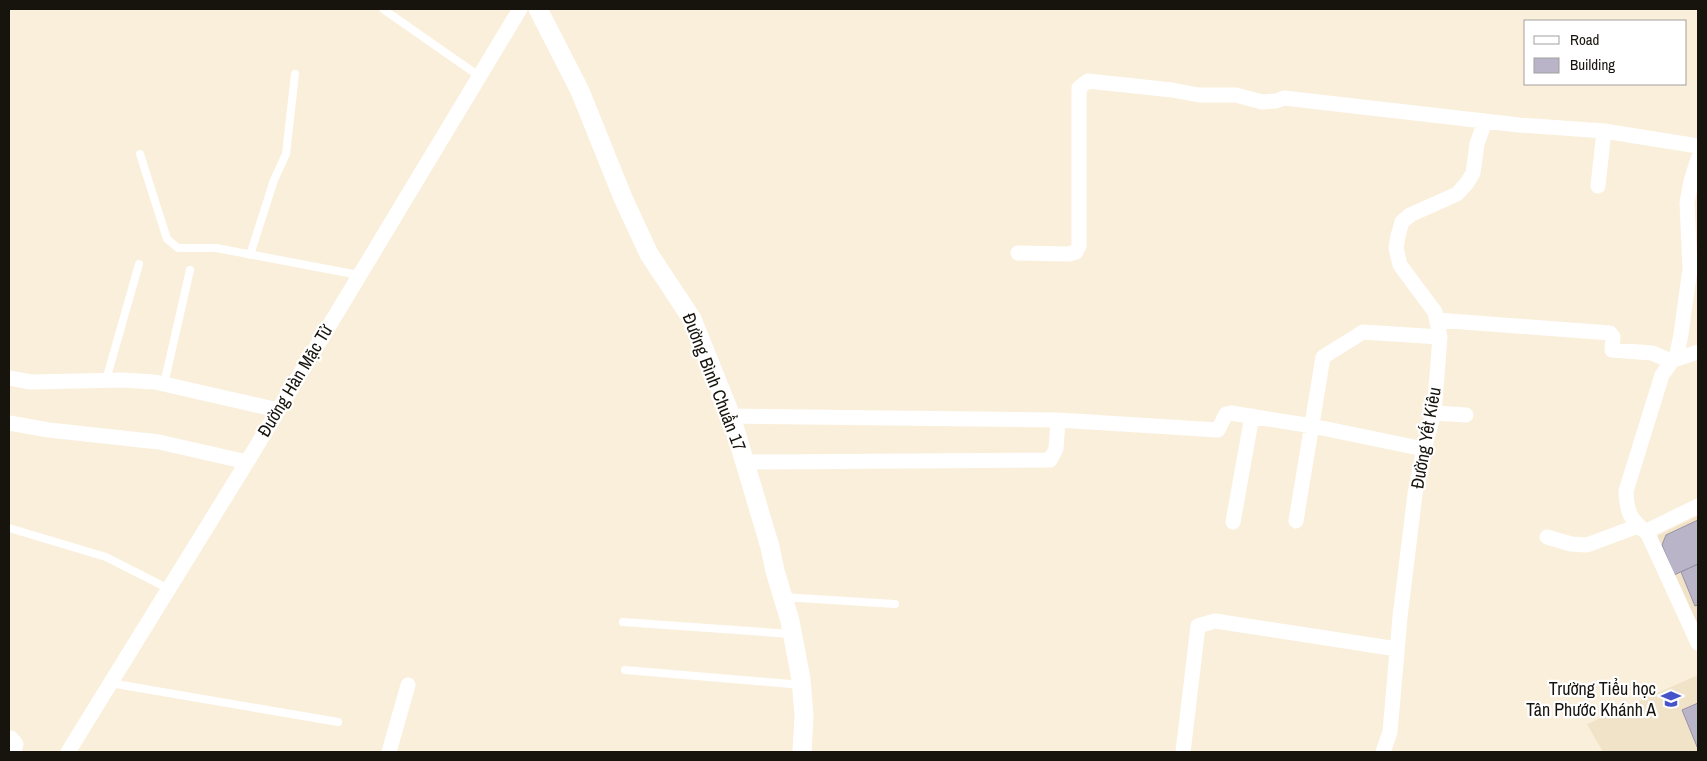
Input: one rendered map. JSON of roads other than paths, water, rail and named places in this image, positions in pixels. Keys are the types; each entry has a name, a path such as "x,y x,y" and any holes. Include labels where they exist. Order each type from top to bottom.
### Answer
{"street":[{"name":"Đường Hàn Mặc Tử","path":"68,752 247,462 520,9"},
{"name":"Đường Bình Chuẩn 17","path":"538,9 580,91 623,198 649,254 692,319 731,416 770,547 793,634 802,685 804,715 802,752"},
{"path":"1018,254 1069,254 1076,252 1079,246 1079,88 1088,81 1172,90 1199,95 1236,95 1262,102 1276,101 1284,98 1554,129 1604,132 1698,146"},
{"name":"Đường Yết Kiêu","path":"1383,752 1390,732 1400,617 1415,494 1424,449 1434,413 1440,337 1435,312 1428,300 1400,265 1396,248 1402,222 1410,215 1457,194 1467,183 1473,173 1477,144 1485,121"},
{"path":"1598,186 1604,132"},
{"path":"1698,159 1687,203 1690,269 1681,334 1676,354 1662,375 1626,491 1627,507 1634,522 1643,530 1693,616 1698,643"},
{"path":"1437,320 1610,333 1613,337 1612,350 1652,353 1671,361 1698,352"},
{"path":"1296,521 1323,357 1363,332 1440,337"},
{"path":"9,378 31,382 146,381 278,410"},
{"path":"731,416 1058,420 1218,430 1226,414 1231,413 1312,426 1424,449"},
{"path":"1434,413 1466,415"},
{"path":"1233,522 1252,416"},
{"path":"744,462 1050,460 1056,449 1058,420"},
{"path":"9,423 49,430 159,442 247,462"},
{"path":"1547,537 1571,544 1587,545 1651,528 1698,506"},
{"path":"1183,752 1198,626 1215,621 1397,649"},
{"path":"389,752 408,686"},
{"path":"9,738 16,744 14,752"}],"lane":[{"path":"383,9 479,76"},
{"path":"250,255 274,180 286,154 294,74"},
{"path":"140,154 166,239 178,248 216,248 359,275"},
{"path":"106,380 139,264"},
{"path":"164,384 190,270"},
{"path":"9,528 106,557 168,589"},
{"path":"783,597 895,604"},
{"path":"623,622 793,634"},
{"path":"625,670 802,685"},
{"path":"110,684 338,722"}],"place":[{"name":"Trường Tiểu học Tân Phước Khánh A","path":"1671,699"}]}
